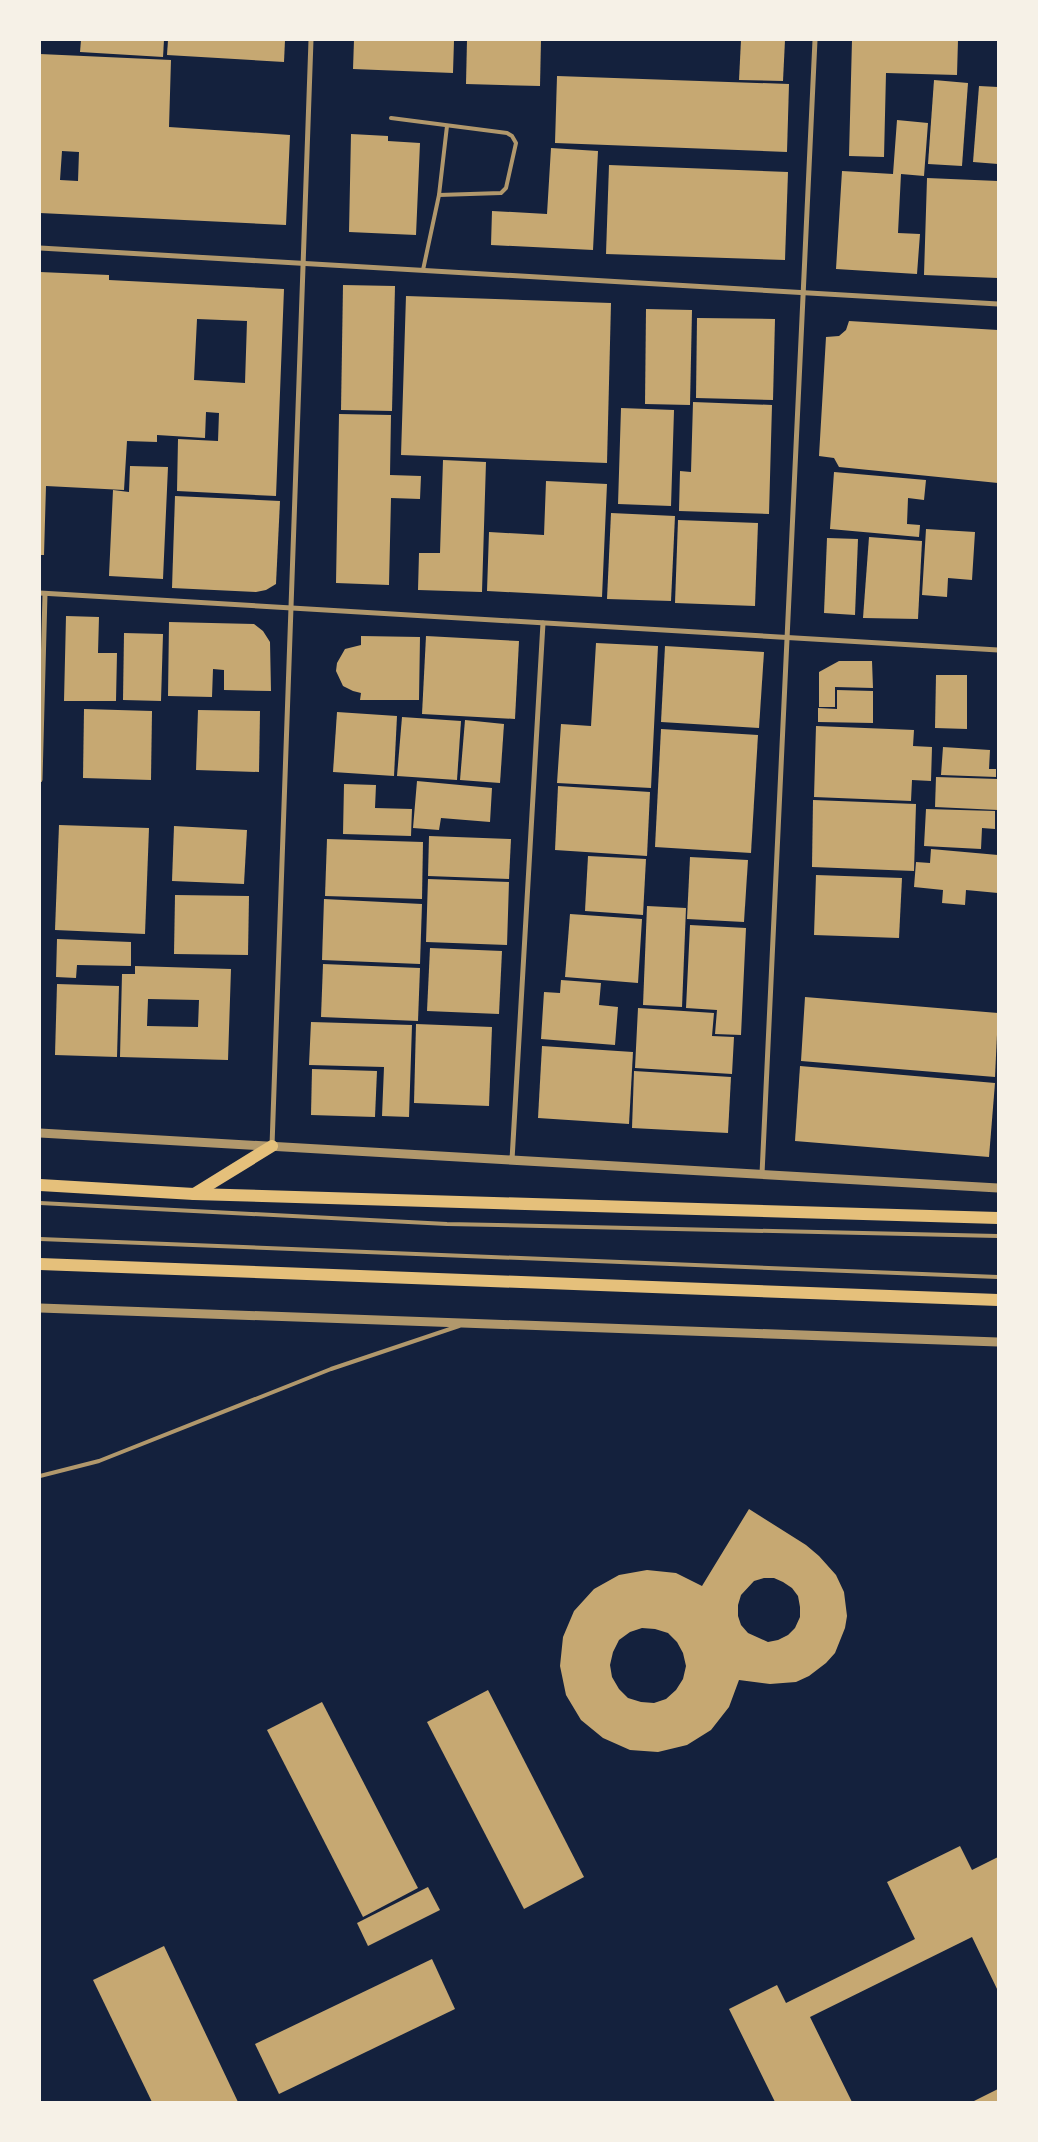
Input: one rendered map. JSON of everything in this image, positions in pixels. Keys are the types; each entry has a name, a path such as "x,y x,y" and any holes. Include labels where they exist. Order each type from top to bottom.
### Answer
{"main road":[{"path":"194,1194 272,1146"},
{"path":"40,1185 194,1194 998,1218"},
{"path":"40,1264 998,1300"}],"street":[{"path":"272,1146 311,40"},
{"path":"762,1174 815,40"},
{"path":"40,248 998,304"},
{"path":"40,780 43,593 998,650"},
{"path":"512,1160 543,623"},
{"path":"40,1133 998,1188"},
{"path":"40,1308 998,1342"}],"lane":[{"path":"392,118 507,133 516,142 506,188 501,193 439,195"},
{"path":"423,270 439,195 447,126"},
{"path":"40,1203 447,1224 998,1236"},
{"path":"40,1239 998,1277"},
{"path":"40,1476 99,1460 330,1369 469,1323"}],"building":[{"path":"81,40 164,40 163,57 80,52"},
{"path":"168,40 285,40 284,62 167,55"},
{"path":"354,40 454,40 453,73 353,69"},
{"path":"467,40 541,40 540,86 466,84"},
{"path":"741,40 785,40 783,81 739,80"},
{"path":"852,40 958,40 957,75 886,73 884,157 849,156"},
{"path":"40,54 171,60 169,127 290,135 286,225 40,213","holes":["62,151 79,152 78,181 60,180"]},
{"path":"557,76 789,84 787,152 555,143"},
{"path":"934,80 968,83 962,166 928,164"},
{"path":"979,86 998,87 998,164 973,162"},
{"path":"897,120 928,123 924,176 901,174 898,233 920,234 917,274 836,269 842,171 893,174"},
{"path":"351,134 388,136 388,141 420,143 416,235 349,232"},
{"path":"551,148 598,151 593,250 491,245 492,211 547,214"},
{"path":"609,165 788,172 785,260 606,254"},
{"path":"927,178 998,181 998,278 924,275"},
{"path":"40,272 109,275 109,280 284,289 276,496 177,491 178,439 218,441 219,413 206,412 205,438 157,435 157,442 127,441 124,490 46,486 44,555 40,555","holes":["197,319 247,321 245,383 194,380"]},
{"path":"343,285 395,286 392,411 341,410"},
{"path":"406,296 611,303 607,463 401,455"},
{"path":"646,309 692,310 690,405 645,404"},
{"path":"697,318 775,319 773,400 696,398"},
{"path":"849,321 998,330 998,483 839,467 834,458 819,456 826,337 839,336 846,330"},
{"path":"693,402 772,405 769,514 679,511 680,471 691,472"},
{"path":"621,408 674,410 671,506 618,504"},
{"path":"339,414 391,415 390,475 421,476 420,499 391,498 389,585 336,583"},
{"path":"443,460 486,462 482,592 418,590 419,553 440,553"},
{"path":"130,466 168,467 163,579 109,576 113,490 129,492"},
{"path":"834,472 926,480 924,500 908,498 907,524 920,525 919,537 830,529"},
{"path":"546,481 607,484 602,597 487,591 489,532 544,535"},
{"path":"175,496 280,501 276,584 266,590 256,592 172,588"},
{"path":"611,513 675,516 671,601 607,599"},
{"path":"678,520 758,523 755,606 675,603"},
{"path":"926,529 975,532 972,580 948,578 947,597 922,595"},
{"path":"869,537 922,541 918,619 863,618"},
{"path":"827,538 858,539 855,615 824,613"},
{"path":"66,616 99,617 98,653 117,653 116,701 64,701"},
{"path":"169,622 254,624 263,631 270,642 271,691 224,690 224,670 213,669 212,697 168,696"},
{"path":"124,633 163,634 161,701 123,700"},
{"path":"361,636 420,637 419,700 360,700 361,693 343,686 336,671 337,663 345,649 361,645"},
{"path":"426,636 519,641 515,719 422,714"},
{"path":"596,643 658,646 651,788 557,783 561,724 591,726"},
{"path":"665,646 764,652 759,728 661,722"},
{"path":"839,661 872,661 873,688 835,687 835,707 819,707 819,672"},
{"path":"936,675 967,675 967,729 935,728"},
{"path":"837,690 873,691 873,723 818,722 818,708 837,709"},
{"path":"84,709 152,711 151,780 83,778"},
{"path":"198,710 260,711 259,772 196,770"},
{"path":"337,712 397,716 394,776 333,772"},
{"path":"402,717 461,721 457,780 397,776"},
{"path":"465,720 504,724 500,783 460,780"},
{"path":"816,726 914,730 913,746 932,747 931,781 912,780 911,801 814,797"},
{"path":"661,729 758,735 751,853 655,847"},
{"path":"943,747 990,750 989,769 996,769 996,777 941,775"},
{"path":"936,777 998,779 998,810 935,807"},
{"path":"417,781 492,788 490,822 441,818 439,830 413,828"},
{"path":"344,784 376,785 375,808 412,809 411,836 343,834"},
{"path":"558,786 650,792 647,856 555,850"},
{"path":"813,800 916,804 914,871 812,867"},
{"path":"926,809 995,811 995,829 982,828 981,849 924,846"},
{"path":"59,825 149,828 145,934 55,930"},
{"path":"174,826 247,830 244,884 172,881"},
{"path":"429,836 511,839 509,879 428,876"},
{"path":"327,839 423,842 422,899 325,896"},
{"path":"931,849 998,855 998,893 966,890 965,905 942,903 943,890 914,887 916,862 930,863"},
{"path":"588,856 646,859 643,915 585,911"},
{"path":"690,857 748,860 744,922 687,919"},
{"path":"816,875 902,878 899,938 814,935"},
{"path":"428,879 509,882 507,945 426,942"},
{"path":"175,895 249,896 248,955 174,954"},
{"path":"324,899 422,904 420,964 322,960"},
{"path":"647,906 686,908 682,1007 643,1005"},
{"path":"570,914 642,919 638,983 565,977"},
{"path":"690,925 746,928 741,1035 715,1034 717,1010 686,1008"},
{"path":"57,939 131,942 131,966 77,965 76,978 56,977"},
{"path":"430,948 502,951 499,1014 427,1011"},
{"path":"323,964 420,968 418,1021 321,1017"},
{"path":"135,966 231,969 228,1060 120,1057 122,974 135,974","holes":["148,999 199,1000 198,1027 147,1026"]},
{"path":"561,980 601,983 599,1005 618,1007 615,1045 541,1039 544,992 560,993"},
{"path":"57,984 119,986 117,1057 55,1055"},
{"path":"805,997 998,1013 995,1077 801,1061"},
{"path":"638,1008 714,1013 712,1036 734,1037 732,1074 635,1068"},
{"path":"311,1022 412,1025 409,1117 382,1116 384,1067 309,1065"},
{"path":"416,1024 492,1027 489,1106 414,1103"},
{"path":"542,1046 633,1052 629,1124 538,1118"},
{"path":"800,1066 995,1083 989,1157 795,1141"},
{"path":"312,1069 377,1071 375,1117 311,1115"},
{"path":"634,1071 731,1077 728,1133 632,1128"},
{"path":"749,1509 806,1545 836,1575 844,1592 847,1616 845,1628 835,1653 826,1663 809,1676 796,1682 770,1684 739,1680 729,1707 711,1730 687,1745 658,1752 630,1750 603,1738 581,1720 566,1695 560,1666 563,1637 574,1611 594,1589 619,1575 647,1570 676,1573 702,1586","holes":["774,1578 792,1588 798,1596 800,1607 800,1617 795,1628 788,1635 768,1642 748,1633 741,1625 738,1616 738,1605 741,1595 754,1581","642,1628 668,1633 677,1642 683,1653 686,1666 683,1679 676,1690 666,1699 654,1703 628,1698 619,1689 612,1677 610,1665 613,1652 619,1640 630,1632"]},
{"path":"488,1690 584,1877 524,1909 427,1722"},
{"path":"322,1702 418,1888 363,1917 267,1730"},
{"path":"960,1846 972,1870 998,1857 998,1991 972,1937 810,2017 852,2102 775,2102 729,2009 777,1985 786,2003 915,1939 887,1882"},
{"path":"428,1887 440,1910 368,1946 357,1923"},
{"path":"164,1946 238,2102 152,2102 93,1980"},
{"path":"432,1959 455,2009 279,2094 255,2044"},
{"path":"998,2089 998,2102 972,2102"}]}
